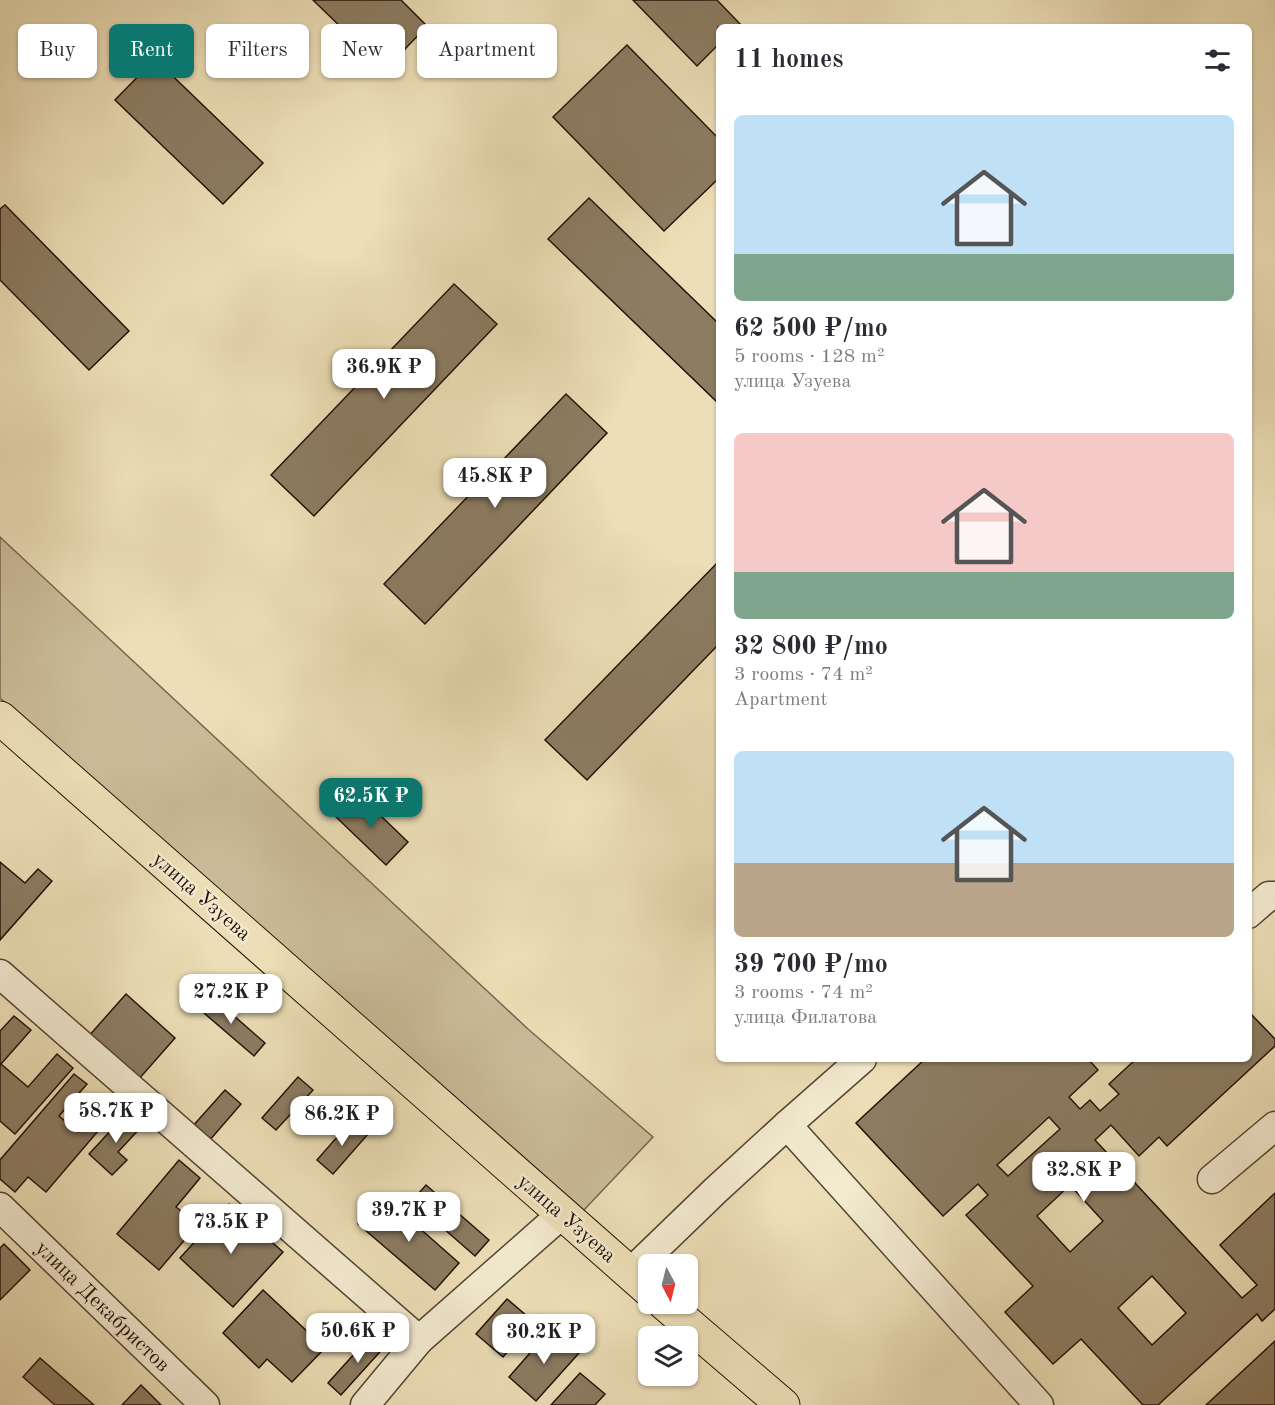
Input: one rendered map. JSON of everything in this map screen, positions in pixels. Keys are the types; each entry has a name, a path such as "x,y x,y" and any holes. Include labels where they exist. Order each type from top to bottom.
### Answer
{"main road":[{"name":"улица Узуева","path":"0,718 638,1280"},
{"path":"677,1314 783,1405"}],"street":[{"path":"1252,911 1269,896 1275,896"},
{"path":"0,974 419,1340"},
{"path":"662,1254 716,1190 859,1062"},
{"path":"787,1125 1039,1405"},
{"path":"1212,1179 1275,1126"},
{"name":"улица Декабристов","path":"0,1207 205,1405"},
{"path":"365,1405 419,1340 562,1214"}],"shaded area":[{"path":"0,537 528,1029 653,1137 583,1211 0,698"}],"building":[{"path":"313,0 401,0 425,24 417,24 417,36 405,49 405,24 338,24"},
{"path":"633,0 717,0 740,24 716,24 716,47 697,66"},
{"path":"627,45 716,136 716,181 664,231 553,117"},
{"path":"136,78 175,78 263,163 223,204 115,100"},
{"path":"589,198 716,321 716,401 548,239"},
{"path":"5,205 129,331 89,370 0,280 0,209"},
{"path":"454,284 497,324 314,516 271,475"},
{"path":"566,394 607,433 425,624 384,584"},
{"path":"716,564 716,647 587,780 545,740"},
{"path":"357,793 408,842 386,865 335,816"},
{"path":"0,862 25,883 38,869 52,881 0,940"},
{"path":"126,994 175,1038 138,1080 88,1037"},
{"path":"209,994 265,1043 254,1056 197,1007"},
{"path":"1252,1015 1275,1039 1275,1046 1167,1146 1159,1137 1139,1156 1111,1125 1095,1140 1242,1298 1257,1285 1220,1245 1275,1193 1275,1309 1262,1321 1257,1314 1158,1405 1143,1405 1081,1339 1053,1364 1005,1312 1033,1286 966,1215 988,1195 978,1184 943,1216 856,1123 922,1062 1091,1062 1098,1070 1069,1097 1080,1109 1090,1100 1100,1111 1119,1094 1109,1084 1133,1062 1252,1062","holes":["1049,1117 1060,1129 1008,1176 997,1165","1070,1185 1103,1221 1070,1252 1037,1216","1152,1276 1186,1313 1152,1345 1118,1308"]},
{"path":"14,1016 31,1030 1,1064 28,1087 57,1054 73,1068 15,1134 0,1121 0,1031"},
{"path":"74,1074 87,1084 59,1116 78,1132 106,1100 116,1110 46,1192 28,1177 15,1192 0,1179 0,1160"},
{"path":"298,1077 313,1090 276,1130 262,1118"},
{"path":"225,1090 241,1104 209,1141 192,1127"},
{"path":"129,1111 143,1125 118,1152 127,1160 112,1175 89,1154"},
{"path":"352,1120 368,1134 333,1174 317,1160"},
{"path":"179,1160 200,1178 176,1207 198,1224 159,1270 117,1234"},
{"path":"426,1185 489,1240 475,1256 412,1201"},
{"path":"383,1196 459,1263 435,1290 358,1224"},
{"path":"229,1204 283,1252 233,1307 180,1258"},
{"path":"4,1244 30,1270 0,1300 0,1248"},
{"path":"263,1290 325,1348 292,1382 267,1359 259,1368 223,1333"},
{"path":"507,1299 534,1322 503,1357 476,1334"},
{"path":"551,1329 579,1353 536,1401 509,1377"},
{"path":"374,1332 387,1344 341,1395 328,1383"},
{"path":"1275,1341 1275,1405 1206,1405"},
{"path":"40,1358 94,1405 55,1405 23,1377"},
{"path":"580,1373 605,1394 595,1405 551,1405"},
{"path":"141,1385 161,1405 122,1405"}]}
